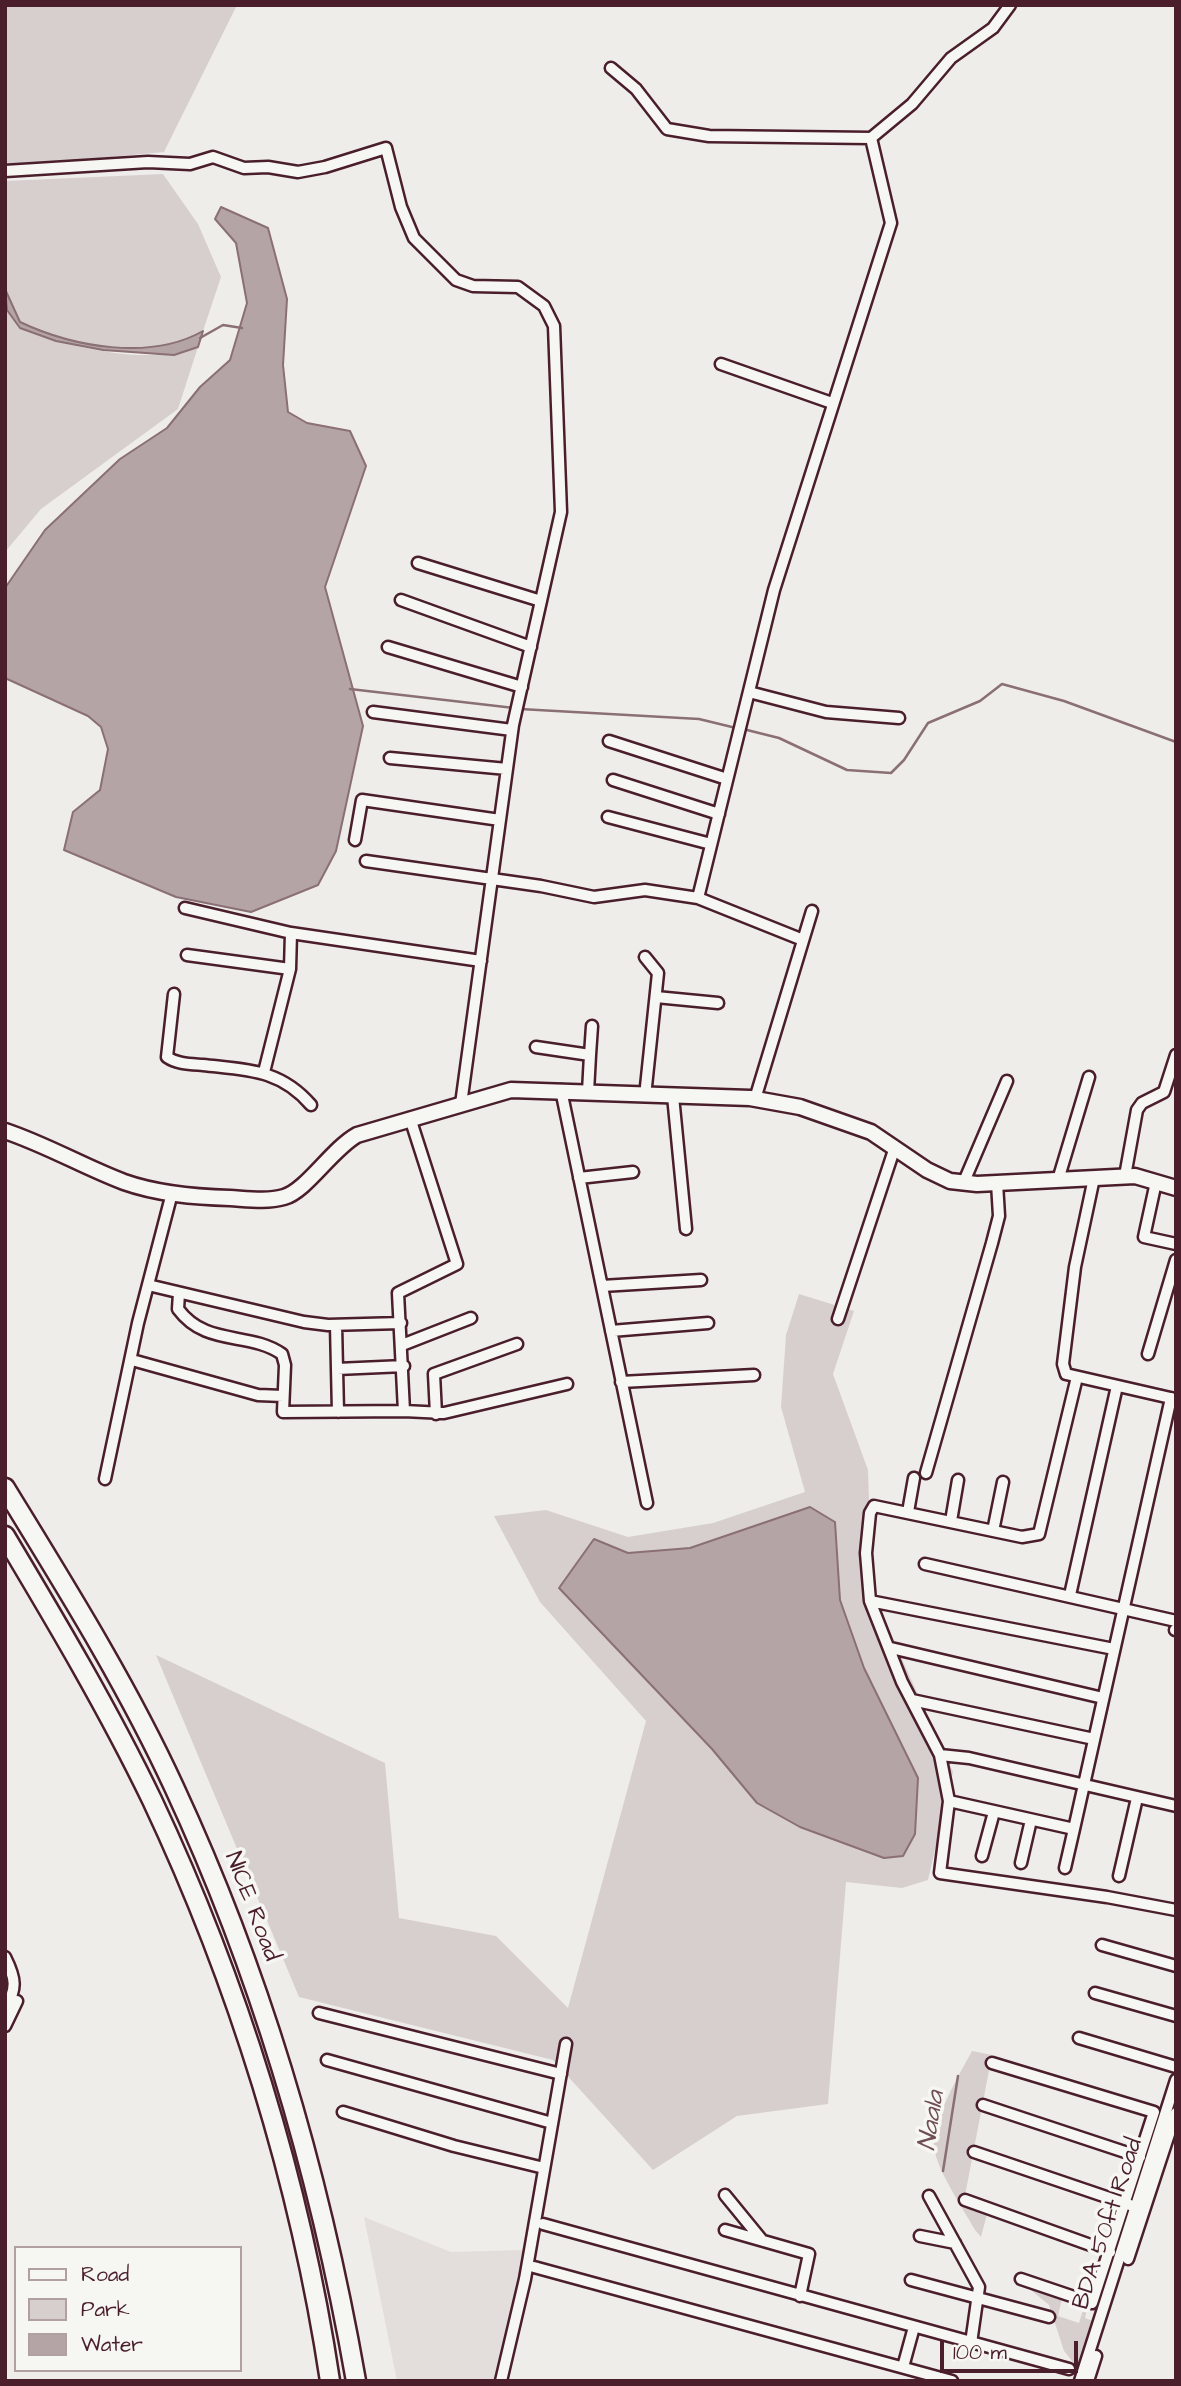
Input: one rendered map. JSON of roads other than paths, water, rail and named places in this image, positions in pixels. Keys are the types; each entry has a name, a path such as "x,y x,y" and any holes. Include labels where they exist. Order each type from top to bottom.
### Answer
{"highway":[{"name":"NICE Road","path":"5,1488 102,1648 153,1744 228,1913 263,2008 307,2153 337,2270 356,2381"},
{"name":"NICE Road","path":"5,1536 101,1700 153,1802 201,1913 233,1999 273,2126 311,2277 330,2381"}],"street":[{"path":"611,68 635,89 667,129 709,136 871,138 912,104 951,58 993,28 1010,5"},
{"path":"698,898 774,590 891,223 871,138"},
{"path":"5,171 150,162 190,164 213,157 244,168 268,167 298,172 325,167 386,148 401,207 414,238 456,281 473,286 518,287 544,306 554,326 561,512 512,730 461,1104"},
{"path":"722,364 832,403"},
{"path":"418,563 541,601"},
{"path":"401,600 531,647"},
{"path":"388,647 522,687"},
{"path":"748,692 826,712 899,718"},
{"path":"373,712 512,730"},
{"path":"609,741 727,779"},
{"path":"390,758 507,769"},
{"path":"613,780 719,814"},
{"path":"355,840 362,800 500,820"},
{"path":"608,817 711,845"},
{"path":"366,861 594,897 645,890 698,898 803,940"},
{"path":"185,908 291,933 481,961"},
{"path":"755,1098 812,911"},
{"path":"264,1072 290,969 291,933"},
{"path":"187,956 290,969"},
{"path":"645,1096 658,973 646,957"},
{"path":"174,994 167,1057 180,1063 264,1072 297,1089 311,1105"},
{"path":"656,997 718,1003"},
{"path":"588,1092 592,1026"},
{"path":"536,1047 590,1055"},
{"path":"1125,1176 1138,1110 1142,1103 1164,1092 1176,1055"},
{"path":"1058,1180 1089,1077"},
{"path":"963,1184 1007,1081"},
{"path":"5,1131 37,1142 123,1182 172,1194 249,1199 285,1197 298,1189 340,1144 357,1135 511,1090 755,1098 838,1118 871,1132 927,1170 963,1184 1125,1176 1176,1188"},
{"path":"561,1090 647,1503"},
{"path":"673,1096 686,1229"},
{"path":"404,1411 404,1366 398,1293 457,1264 410,1118"},
{"path":"838,1319 895,1147"},
{"path":"579,1178 633,1172"},
{"path":"1065,1868 1173,1398 1066,1374 1063,1364 1075,1267 1094,1178"},
{"path":"1156,1182 1144,1237 1176,1244"},
{"path":"926,1473 999,1216 997,1183"},
{"path":"106,1479 148,1285 172,1194"},
{"path":"1148,1354 1176,1260"},
{"path":"602,1286 701,1280"},
{"path":"148,1285 304,1322 336,1325 401,1323"},
{"path":"179,1293 178,1309 191,1324 204,1332 282,1354 285,1365 283,1412 404,1411 436,1414 567,1384"},
{"path":"402,1345 471,1318"},
{"path":"611,1331 708,1323"},
{"path":"336,1325 338,1412"},
{"path":"436,1414 433,1378 437,1371 517,1344"},
{"path":"132,1360 258,1395 283,1396"},
{"path":"337,1369 404,1366"},
{"path":"621,1382 754,1375"},
{"path":"1077,1377 1039,1534 1029,1537 880,1506 871,1509 866,1564 870,1601 912,1700 940,1755 949,1801 940,1873 1107,1897 1176,1910"},
{"path":"1070,1595 1117,1386"},
{"path":"908,1512 914,1478"},
{"path":"951,1521 958,1480"},
{"path":"993,1531 1003,1482"},
{"path":"925,1564 1176,1621"},
{"path":"870,1601 1114,1649"},
{"path":"891,1648 1103,1698"},
{"path":"912,1700 1094,1739"},
{"path":"940,1755 969,1758 1176,1806"},
{"path":"1119,1876 1137,1798"},
{"path":"949,1801 1074,1829"},
{"path":"982,1856 994,1812"},
{"path":"1021,1863 1031,1820"},
{"path":"1102,1945 1176,1966"},
{"path":"5,1957 16,1978 14,1993 5,2010"},
{"path":"1095,1993 1176,2016"},
{"path":"5,2026 17,2001"},
{"path":"318,2012 561,2074"},
{"path":"1079,2038 1176,2067"},
{"path":"501,2381 525,2279 566,2043"},
{"path":"327,2060 552,2123"},
{"path":"992,2063 1154,2112 1092,2303 1021,2279"},
{"name":"BDA 50ft Road","path":"1088,2381 1141,2208 1176,2080"},
{"path":"983,2105 1140,2157"},
{"path":"343,2112 454,2146 544,2168"},
{"name":"BDA 50ft Road","path":"1080,2381 1176,2113"},
{"path":"974,2152 1141,2208"},
{"path":"724,2195 761,2239"},
{"path":"929,2196 979,2287 971,2343"},
{"path":"965,2200 1110,2252"},
{"path":"543,2224 1069,2369"},
{"path":"725,2230 809,2253 800,2296"},
{"path":"920,2236 955,2243"},
{"path":"534,2267 951,2381"},
{"path":"911,2280 1049,2317"},
{"path":"903,2367 914,2327"}],"water":[{"path":"221,207 268,228 287,299 283,365 288,412 307,423 350,431 366,466 325,587 363,726 336,851 318,885 251,912 176,897 64,850 73,812 100,790 108,749 101,727 88,716 5,678 5,588 45,530 120,459 167,428 200,387 230,360 247,303 236,243 215,219"},
{"path":"5,289 20,322 87,344 136,348 160,346 203,331 198,347 174,355 103,350 56,341 20,328 7,310"},
{"path":"810,1507 835,1522 840,1600 864,1668 918,1778 915,1834 903,1856 884,1858 800,1827 757,1803 712,1749 559,1588 594,1539 628,1553 690,1548"}],"waterway":[{"path":"200,338 223,325 242,328"},
{"path":"743,729 779,738 847,770 891,773 904,760 928,723 980,701 1002,684 1064,701 1176,742"},
{"path":"350,689 514,708"},
{"path":"520,709 699,719 736,728"},
{"name":"Naala","path":"943,2171 958,2076"}]}
